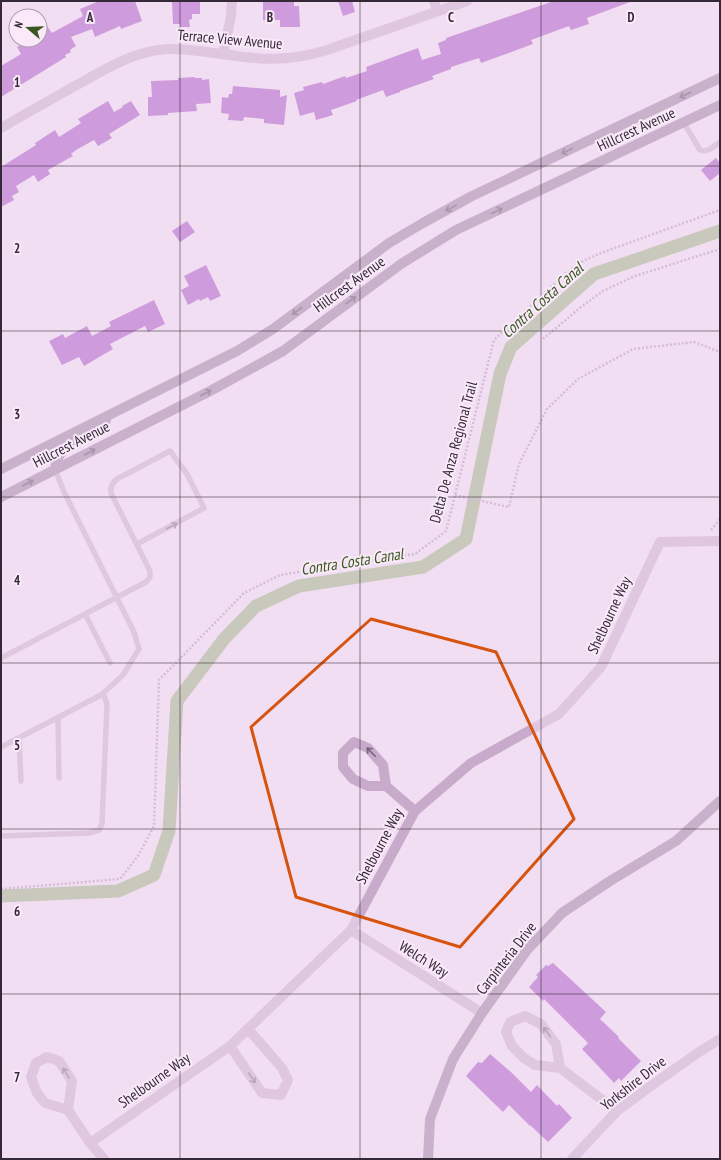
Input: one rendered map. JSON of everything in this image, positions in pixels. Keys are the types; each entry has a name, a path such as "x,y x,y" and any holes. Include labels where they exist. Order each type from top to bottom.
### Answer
{"main road":[{"name":"Hillcrest Avenue","path":"1,469 187,376 274,329 389,243 465,200 720,78"},
{"name":"Hillcrest Avenue","path":"1,497 233,379 282,351 401,264 456,230 720,105"},
{"path":"56,469 58,457 64,448 92,432 121,408"},
{"name":"Carpinteria Drive","path":"428,1159 430,1119 452,1059 482,1013 527,950 562,914 610,881 676,841 720,801"}],"street":[{"path":"223,54 232,1"},
{"path":"434,1 437,11"},
{"name":"Terrace View Avenue","path":"1,128 112,66 147,52 169,49 198,50 273,60 290,59 310,55 468,1"},
{"name":"Shelbourne Way","path":"90,1142 230,1046 351,930 415,811 471,763 559,714 601,667 660,542 720,541"},
{"path":"386,786 383,765 368,748 354,742 342,753 344,767 353,779 368,786 386,786 415,811"},
{"name":"Welch Way","path":"351,930 482,1013"},
{"path":"560,1068 556,1044 541,1024 525,1016 510,1022 506,1032 512,1046 524,1058 535,1065 560,1068 617,1111"},
{"path":"230,1046 262,1093 281,1095 288,1080 282,1068 248,1029"},
{"name":"Yorkshire Drive","path":"572,1159 617,1111 654,1083 720,1039"},
{"path":"68,1110 72,1081 59,1061 47,1057 36,1062 31,1077 36,1093 45,1103 68,1110 90,1142 104,1159"}],"lane":[{"path":"684,123 700,150 708,150 720,142"},
{"path":"1,658 146,582 150,577 150,571 111,493 110,488 113,482 117,479 170,451 188,474 204,508 137,544"},
{"path":"1,747 103,694 123,675 139,649 134,632 64,492 56,469"},
{"path":"85,614 110,663"},
{"path":"1,836 89,833 99,830 102,824 107,704 103,694"},
{"path":"58,718 59,778"},
{"path":"19,738 21,781"}],"path":[{"name":"Delta De Anza Regional Trail","path":"1,890 120,879 138,856 154,826 159,680 244,593 280,574 415,554 446,531 494,340 566,273 583,261 601,253 720,210"},
{"path":"543,339 581,306 604,291 635,276 720,249"},
{"path":"455,495 509,507 519,464 547,409 578,380 633,349 694,342 720,352"}],"highlighted area":[{"path":"371,619 496,652 574,819 460,947 296,897 251,727"}],"building":[{"path":"99,1 135,1 142,21 121,29 120,26 95,37 92,29 71,37 76,46 70,50 71,52 65,55 66,57 1,97 1,66 21,54 18,48 48,48 48,27 52,33 83,16 80,9"},
{"path":"172,1 200,1 200,14 192,14 192,19 189,20 190,27 180,27 180,24 173,24"},
{"path":"263,1 294,1 294,6 299,6 300,27 280,27 280,20 263,20"},
{"path":"338,1 352,1 355,12 343,16"},
{"path":"554,1 630,2 587,18 589,24 571,30 569,26 531,40 533,44 481,63 479,58 451,67 451,69 432,76 434,79 386,97 383,90 331,110 333,115 316,120 314,112 300,116 294,93 304,90 303,87 322,82 323,84 345,76 346,78 367,71 366,67 418,48 422,60 441,54 438,43 446,40 446,38"},
{"path":"178,78 202,78 202,80 209,79 211,103 196,104 197,111 148,116 148,97 152,97 151,81 178,80"},
{"path":"233,86 280,90 280,97 287,95 284,125 264,123 264,119 244,117 243,121 228,120 229,114 221,113 222,97 228,98 229,94 232,94"},
{"path":"108,101 114,112 131,101 140,115 109,134 112,138 98,146 94,140 76,150 71,154 73,156 48,170 50,174 38,182 34,175 16,186 19,192 12,196 14,200 1,207 1,167 36,145 35,143 55,130 59,137 81,123 78,119"},
{"path":"716,158 720,163 720,173 710,181 701,170"},
{"path":"187,221 195,232 180,242 172,231"},
{"path":"206,265 221,296 210,301 208,297 200,301 199,299 188,305 181,290 189,286 184,276"},
{"path":"154,300 165,324 148,332 145,326 110,344 113,349 84,366 79,357 62,365 49,341 63,334 65,338 87,326 92,336 111,326 109,322"},
{"path":"553,963 606,1012 600,1019 641,1061 621,1081 619,1078 614,1083 582,1049 588,1043 544,999 543,1001 529,987 538,977 536,975 546,965 548,966"},
{"path":"490,1054 531,1092 537,1085 557,1106 559,1104 572,1118 548,1142 509,1105 503,1112 466,1076 478,1062 482,1063"}],"waterway":[{"name":"Contra Costa Canal","path":"1,896 118,891 154,875 169,831 177,701 224,639 256,606 299,586 423,567 466,539 500,374 511,347 594,274 720,231"}]}
